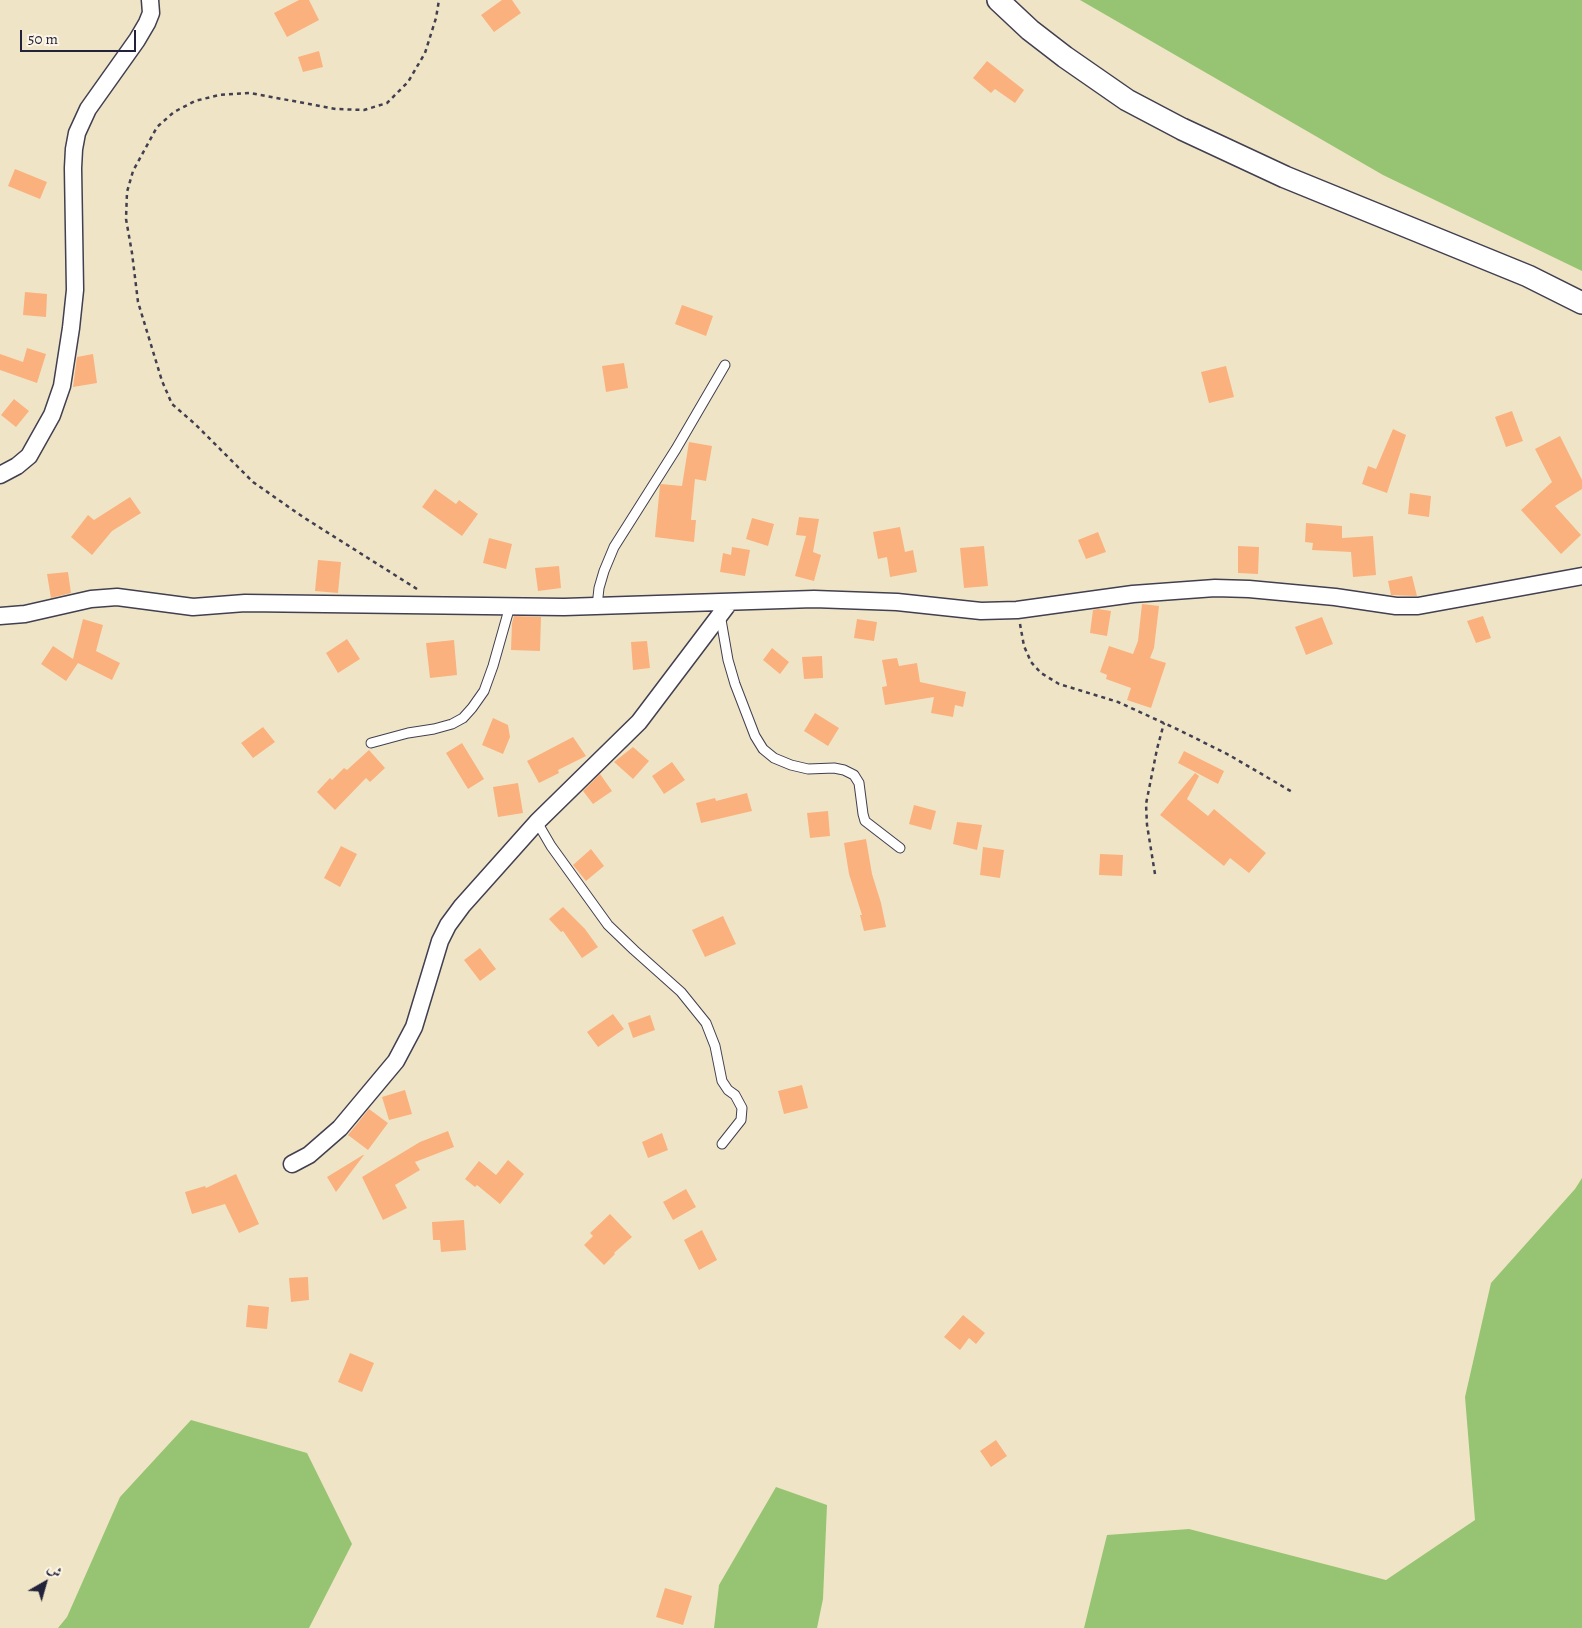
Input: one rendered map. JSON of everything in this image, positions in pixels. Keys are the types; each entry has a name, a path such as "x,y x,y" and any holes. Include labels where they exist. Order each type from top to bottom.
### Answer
{"street":[{"path":"0,475 17,466 29,456 52,415 62,386 75,290 73,168 77,133 88,109 147,23 151,13 150,0"},
{"path":"998,0 1030,30 1073,63 1127,100 1182,129 1285,177 1528,276 1582,303"},
{"path":"0,616 25,614 91,599 117,596 193,607 245,603 724,608 768,600 860,600 981,611 1017,610 1133,594 1215,588 1249,589 1396,606 1418,606 1582,576"},
{"path":"292,1164 308,1155 340,1128 396,1061 414,1027 440,941 448,925 462,906 536,822 640,722 724,608"}],"lane":[{"path":"597,606 599,588 614,547 676,449 725,365"},
{"path":"371,743 408,733 434,730 463,718 484,691 510,606"},
{"path":"724,608 728,660 755,736 763,750 774,758 791,765 808,769 834,768 854,775 859,783 861,806 865,821 900,848"},
{"path":"536,822 551,846 608,924 681,992 706,1023 715,1046 722,1081 728,1090 735,1095 742,1108 741,1120 722,1144"}],"path":[{"path":"439,0 436,18 424,53 408,82 387,103 364,110 336,109 250,93 219,95 195,101 174,112 157,127 133,170 126,192 126,219 138,302 162,381 172,404 195,424 253,482 303,517 397,575 440,606"},
{"path":"1017,610 1024,646 1031,662 1041,673 1059,684 1118,702 1164,722 1229,755 1294,793"},
{"path":"1155,874 1147,825 1146,804 1164,722"}],"green space":[{"path":"1080,0 1582,0 1582,271 1383,175"},
{"path":"1582,1178 1582,1628 1084,1628 1107,1535 1189,1529 1386,1580 1475,1520 1465,1397 1491,1283 1575,1189"},
{"path":"191,1420 307,1453 352,1544 309,1628 58,1628 67,1617 120,1497"},
{"path":"776,1487 827,1505 823,1599 817,1628 714,1628 719,1585"}],"building":[{"path":"299,0 309,0 319,20 287,37 274,13"},
{"path":"502,0 512,0 521,13 494,32 481,15"},
{"path":"319,51 323,67 303,72 298,57"},
{"path":"987,61 1024,90 1015,103 995,89 991,93 973,78"},
{"path":"15,169 47,182 40,199 8,186"},
{"path":"25,292 47,294 46,317 23,315"},
{"path":"682,305 713,316 706,336 675,324"},
{"path":"27,348 46,354 37,383 0,370 0,354 23,362"},
{"path":"93,354 97,383 73,387 77,357"},
{"path":"624,363 628,388 606,392 602,366"},
{"path":"1226,366 1234,397 1209,403 1201,372"},
{"path":"14,399 29,411 16,427 1,415"},
{"path":"1512,411 1523,441 1506,447 1495,417"},
{"path":"1393,429 1406,435 1387,493 1362,484 1368,466 1376,469"},
{"path":"1560,436 1582,480 1582,489 1555,506 1581,535 1561,554 1521,510 1552,482 1535,449"},
{"path":"689,442 712,446 706,481 695,479 691,520 696,520 694,542 655,537 660,485 682,486"},
{"path":"435,489 456,504 459,500 478,514 462,536 422,507"},
{"path":"1410,493 1431,496 1429,517 1408,514"},
{"path":"130,497 141,513 112,531 92,555 71,537 88,515 94,520"},
{"path":"799,517 819,519 813,552 821,555 814,581 795,576 806,536 796,535"},
{"path":"752,518 774,524 768,546 746,539"},
{"path":"1306,523 1342,526 1342,538 1373,536 1376,575 1353,577 1351,552 1312,550 1313,543 1305,542"},
{"path":"900,527 905,552 913,550 917,572 890,577 887,557 878,559 873,532"},
{"path":"1098,532 1106,552 1086,559 1078,540"},
{"path":"489,538 512,544 506,569 483,563"},
{"path":"984,546 988,586 964,588 960,548"},
{"path":"1238,546 1259,547 1258,574 1238,573"},
{"path":"732,547 750,550 745,576 720,572 723,553 731,555"},
{"path":"318,560 341,562 338,593 315,591"},
{"path":"559,566 561,588 538,591 535,568"},
{"path":"68,572 71,593 51,598 47,574"},
{"path":"1412,576 1417,596 1391,595 1388,581"},
{"path":"1142,604 1159,606 1154,648 1150,658 1166,663 1151,708 1127,700 1131,688 1106,679 1107,675 1100,672 1109,646 1133,654 1138,641"},
{"path":"1093,610 1111,611 1107,636 1090,633"},
{"path":"514,616 541,617 540,651 511,650"},
{"path":"1483,616 1491,638 1476,643 1467,621"},
{"path":"1322,617 1333,644 1306,655 1295,627"},
{"path":"83,619 103,625 96,651 120,663 112,680 78,663 66,681 41,664 53,646 73,659"},
{"path":"857,619 877,622 874,641 854,638"},
{"path":"347,639 360,659 338,673 326,653"},
{"path":"454,640 457,675 430,678 426,643"},
{"path":"647,641 650,668 633,670 631,642"},
{"path":"772,648 789,662 780,674 763,660"},
{"path":"822,656 823,678 804,679 802,657"},
{"path":"897,658 899,666 917,663 920,682 966,692 963,707 955,705 953,717 931,713 934,697 885,705 882,687 887,686 882,660"},
{"path":"815,713 839,728 828,746 804,731"},
{"path":"493,718 508,725 510,737 503,754 482,745"},
{"path":"263,727 275,742 253,758 241,743"},
{"path":"573,737 586,756 558,770 559,773 539,783 527,761"},
{"path":"462,743 484,779 468,789 446,753"},
{"path":"633,747 649,761 633,779 614,762"},
{"path":"369,750 385,768 370,782 366,778 335,810 317,792 330,778 332,780 344,768 347,770"},
{"path":"1184,751 1224,771 1218,784 1178,763"},
{"path":"672,762 685,780 664,794 652,776"},
{"path":"1195,773 1199,776 1187,799 1208,816 1214,809 1266,853 1249,873 1230,858 1224,866 1160,815"},
{"path":"600,774 612,791 593,804 583,791"},
{"path":"518,783 523,813 498,817 493,787"},
{"path":"747,793 752,811 701,823 696,803 715,798 716,801"},
{"path":"914,805 936,811 931,830 909,824"},
{"path":"828,811 830,836 810,838 807,813"},
{"path":"957,822 982,825 977,850 953,844"},
{"path":"866,839 872,874 886,927 864,931 860,915 862,915 849,874 844,843"},
{"path":"341,846 357,854 340,887 324,878"},
{"path":"983,847 1004,850 1000,878 980,875"},
{"path":"591,849 604,866 586,881 573,865"},
{"path":"1100,854 1123,855 1122,876 1099,875"},
{"path":"563,907 585,929 598,947 582,958 563,931 561,932 549,919"},
{"path":"723,916 736,944 705,957 692,930"},
{"path":"480,948 496,969 480,981 464,960"},
{"path":"613,1014 624,1029 598,1047 587,1032"},
{"path":"650,1015 655,1030 633,1038 628,1023"},
{"path":"802,1085 808,1108 784,1114 778,1091"},
{"path":"405,1090 412,1114 389,1120 382,1097"},
{"path":"369,1109 388,1123 368,1150 348,1135"},
{"path":"448,1131 454,1147 415,1162 420,1170 395,1185 407,1208 383,1220 362,1177 420,1142"},
{"path":"662,1133 668,1150 648,1158 642,1142"},
{"path":"364,1155 336,1192 327,1177"},
{"path":"508,1160 524,1174 500,1204 477,1185 475,1187 465,1179 479,1161 496,1175"},
{"path":"236,1174 259,1224 239,1233 225,1204 192,1214 185,1192 205,1186 206,1188"},
{"path":"686,1189 696,1207 673,1220 663,1202"},
{"path":"610,1214 632,1237 604,1265 584,1245 593,1236 590,1233"},
{"path":"464,1220 466,1250 441,1252 440,1240 433,1240 432,1222"},
{"path":"702,1230 717,1260 699,1270 684,1240"},
{"path":"308,1277 309,1300 291,1302 289,1278"},
{"path":"248,1305 269,1307 267,1329 246,1327"},
{"path":"963,1315 985,1333 976,1344 969,1338 960,1350 944,1337"},
{"path":"350,1353 374,1363 362,1392 338,1382"},
{"path":"996,1440 1007,1456 991,1467 980,1451"},
{"path":"665,1588 692,1596 683,1625 656,1617"}]}
